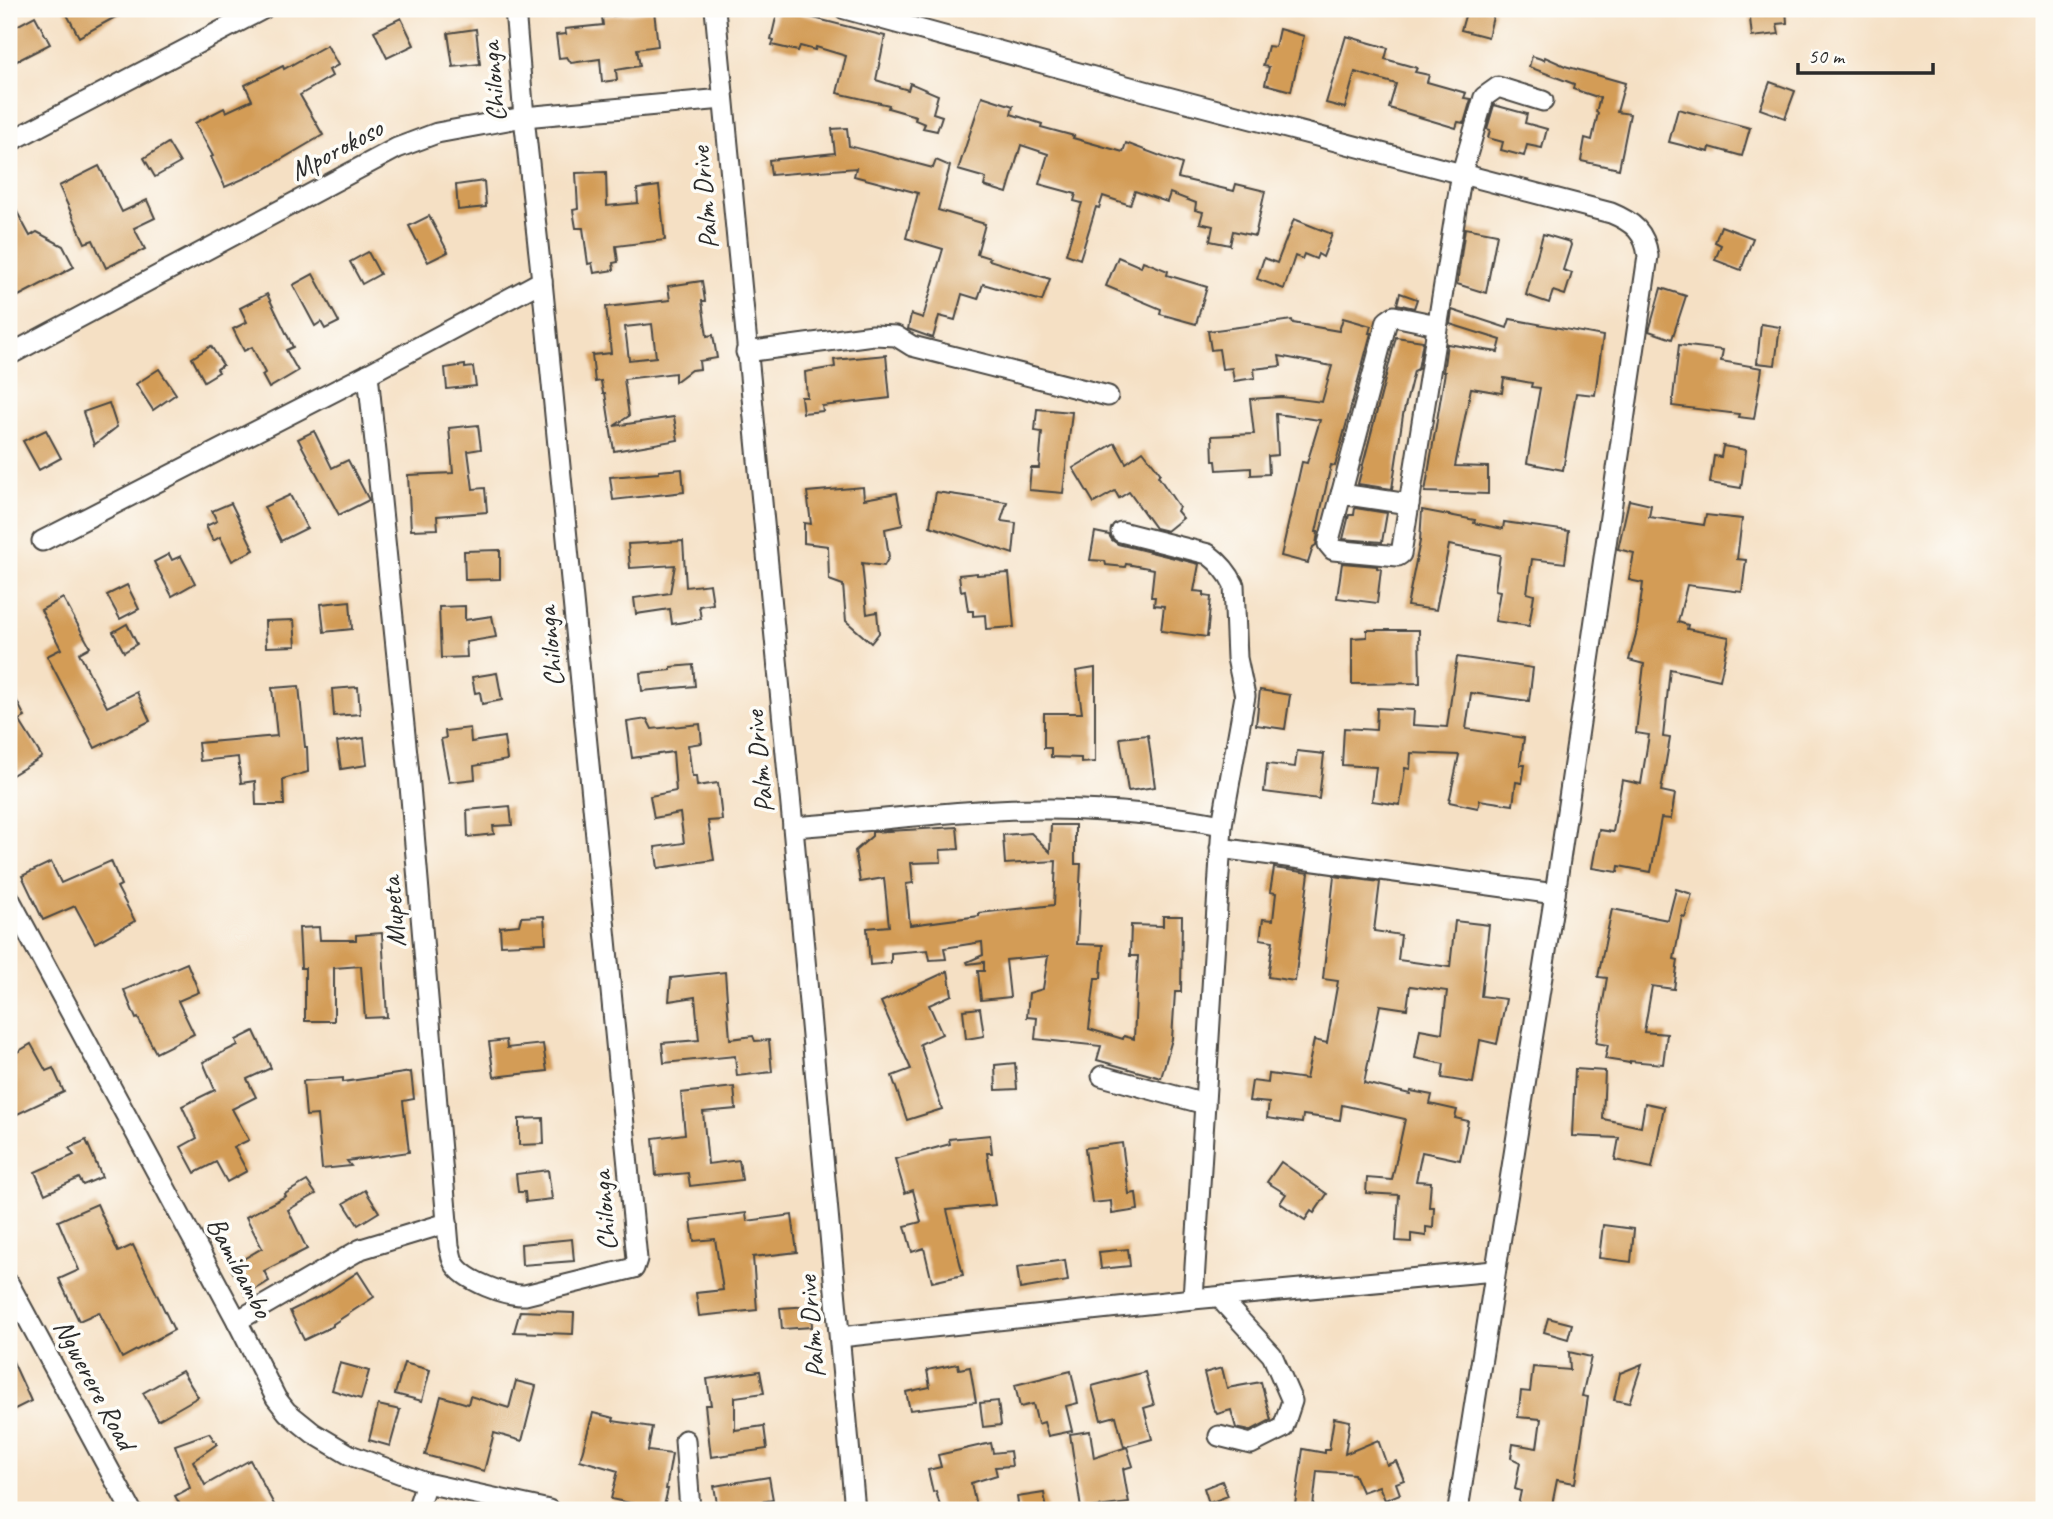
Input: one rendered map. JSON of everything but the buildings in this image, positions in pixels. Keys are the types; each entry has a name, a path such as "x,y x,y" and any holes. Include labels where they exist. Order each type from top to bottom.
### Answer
{"street":[{"path":"9,142 263,9"},
{"name":"Chilonga","path":"515,9 638,1259 634,1268 624,1271"},
{"name":"Palm Drive","path":"715,9 855,1510"},
{"path":"845,9 1156,94 1611,213 1639,229 1646,242 1648,256 1555,894 1458,1510"},
{"path":"1437,325 1394,316 1387,321 1328,544 1333,550 1398,555 1402,551 1462,172 1484,97 1498,87 1543,101"},
{"name":"Mporokoso","path":"9,355 408,143 438,133 524,117 723,99"},
{"path":"42,541 368,374 542,281"},
{"path":"746,352 873,335 896,335 912,346 1108,396"},
{"name":"Mupeta","path":"368,374 409,774 447,1223 453,1262 469,1278 515,1296 624,1271"},
{"path":"1340,494 1409,504"},
{"path":"1121,532 1208,554 1220,563 1234,585 1237,658 1245,696 1220,848 1193,1299"},
{"path":"793,827 1051,809 1153,815 1222,825"},
{"path":"1220,848 1555,894"},
{"name":"Bamibambo","path":"9,898 276,1398 287,1412 313,1433 350,1455 426,1483 545,1510"},
{"path":"1102,1076 1205,1104"},
{"path":"237,1321 361,1249 447,1223"},
{"path":"840,1337 1193,1299 1494,1271"},
{"name":"Ngwerere Road","path":"9,1284 131,1510"},
{"path":"1219,1436 1251,1444 1283,1428 1292,1401 1272,1356 1226,1304 1224,1296"},
{"path":"685,1440 690,1510"},
{"path":"417,1510 426,1483"}]}
